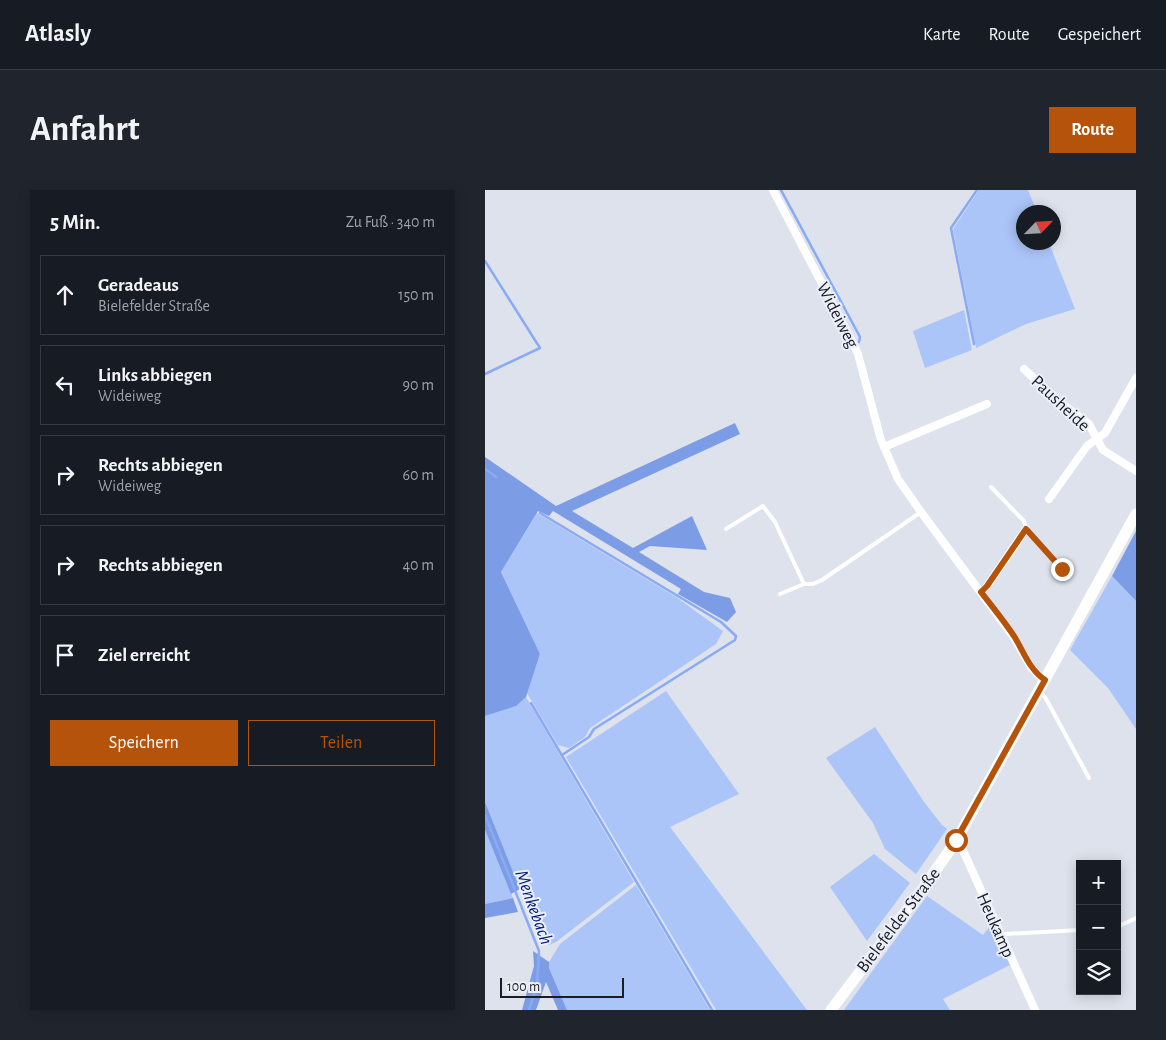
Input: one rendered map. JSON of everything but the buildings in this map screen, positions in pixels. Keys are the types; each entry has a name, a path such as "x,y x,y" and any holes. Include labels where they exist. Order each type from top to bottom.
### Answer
{"main road":[{"name":"Bielefelder Straße","path":"831,1010 925,886 956,840 1136,514"}],"street":[{"name":"Wideiweg","path":"773,190 858,354 885,447 899,479 921,512 1013,636 1031,667 1045,680"},
{"name":"Pausheide","path":"1024,369 1058,401 1089,424 1103,450 1136,470"},
{"name":"Pausheide","path":"1049,499 1087,446 1105,433 1136,378"},
{"path":"885,447 987,404"},
{"path":"981,592 1026,529"},
{"name":"Heukamp","path":"956,840 961,846 1035,1010"}],"lane":[{"path":"991,486 1024,521 1026,529 1062,569"},
{"path":"726,528 763,506 775,522 804,584"},
{"path":"780,594 804,584 813,584 822,580 921,512"},
{"path":"1039,692 1045,697 1089,778"},
{"path":"1121,925 1136,918"},
{"path":"1001,936 1006,934 1076,930"}],"shaded area":[{"path":"979,190 1028,190 1034,205 1016,205 1016,250 1052,250 1075,309 1026,324 976,348 953,229"},
{"path":"964,310 972,350 925,368 913,331"},
{"path":"735,423 740,434 572,511 633,548 692,516 707,550 650,546 639,552 704,592 730,598 736,612 727,622 678,594 681,589 553,511 549,516 538,511 501,572 540,654 526,697 516,706 485,716 485,457 556,506"},
{"path":"537,513 676,597 723,631 716,644 590,728 585,737 569,748 558,745 527,693 540,654 501,572"},
{"path":"1136,531 1136,601 1112,576"},
{"path":"1112,576 1136,601 1136,729 1108,688 1070,650"},
{"path":"666,691 739,794 670,827 807,1010 716,1010 566,757"},
{"path":"526,697 634,882 556,942 549,945 541,942 485,802 485,716 515,706"},
{"path":"875,727 924,802 947,829 916,874 885,849 873,823 826,758"},
{"path":"485,802 520,889 511,894 485,830"},
{"path":"485,830 513,898 485,904"},
{"path":"874,854 910,883 867,941 830,887"},
{"path":"636,885 710,1010 567,1010 549,968 549,962 560,944"},
{"path":"927,896 983,935 991,925 1010,965 943,999 950,1010 844,1010"},
{"path":"513,898 518,912 485,918 485,904"},
{"path":"533,951 549,962 549,968 567,1010 558,1010 546,982 536,1010 522,1010 534,966"}],"waterway":[{"path":"781,190 860,337 859,342"},
{"path":"974,344 951,228 977,190"},
{"path":"485,261 540,348 485,374"},
{"path":"485,469 496,477"},
{"path":"540,513 721,622 736,636 735,640 594,729 589,737 562,755"},
{"path":"531,703 712,1010"},
{"name":"Menkebach","path":"485,815 539,951 537,985 529,1010"}],"route":[{"path":"956,840 981,799 1045,680 1031,667 1013,636 981,592 1026,529 1062,569"}]}
